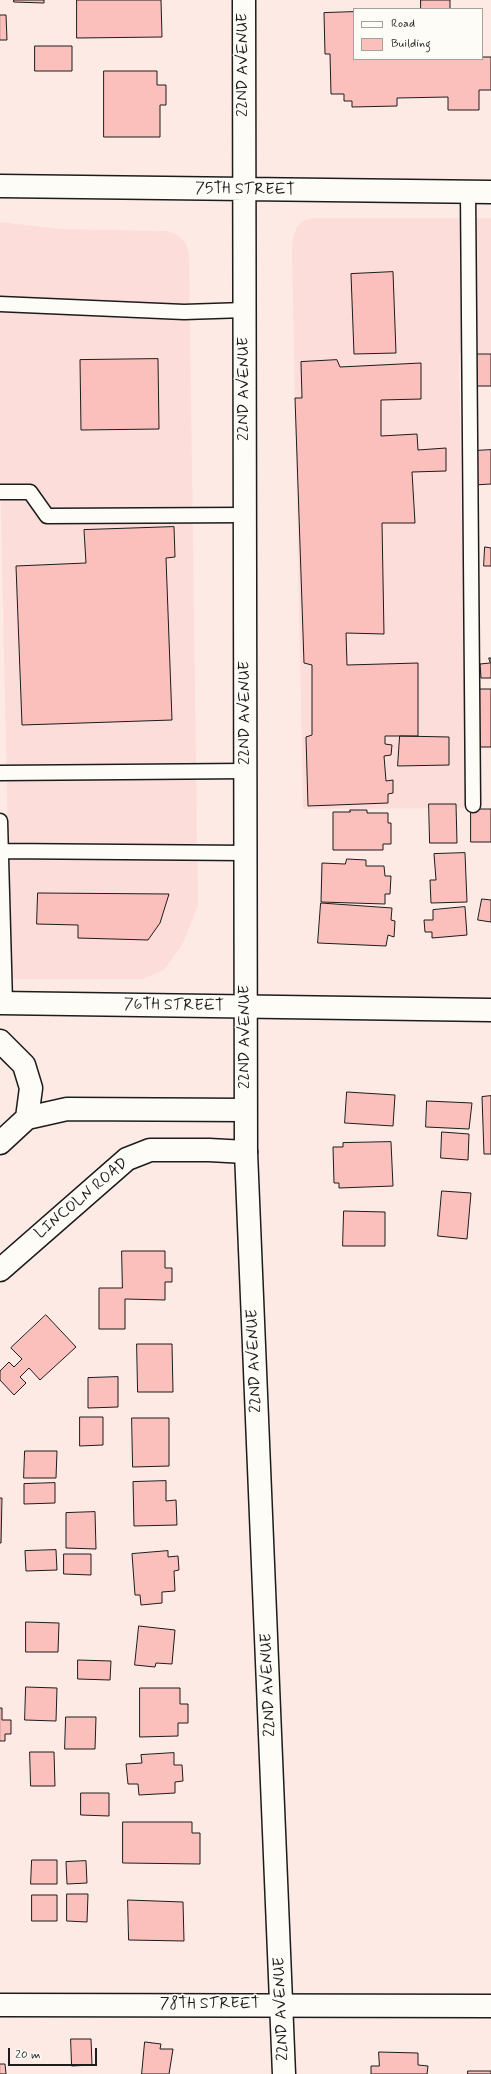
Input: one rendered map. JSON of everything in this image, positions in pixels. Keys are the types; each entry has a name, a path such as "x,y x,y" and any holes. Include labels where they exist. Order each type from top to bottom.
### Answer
{"street":[{"name":"22ND AVENUE","path":"244,0 246,1152 283,2004 284,2074"},
{"name":"75TH STREET","path":"0,186 491,192"},
{"name":"76TH STREET","path":"2,1003 491,1010"},
{"path":"0,1041 24,1065 31,1088 27,1118"},
{"path":"0,1143 27,1118 68,1109 246,1110"},
{"name":"LINCOLN ROAD","path":"0,1270 127,1159 150,1150 209,1150 246,1152"},
{"name":"78TH STREET","path":"0,2005 283,2004 491,2006"}],"lane":[{"path":"468,192 472,805"},
{"path":"0,304 184,312 245,310"},
{"path":"0,492 30,492 47,516 245,515"},
{"path":"0,773 246,771"},
{"path":"0,821 2,1003"},
{"path":"1,851 246,853"}],"shaded area":[{"path":"312,218 491,218 491,353 459,353 466,808 303,809 292,253 293,237 297,227 302,221"},
{"path":"0,222 60,229 166,231 176,234 185,242 189,252 198,905 183,943 164,970 143,979 11,979 0,471"}],"building":[{"path":"14,0 44,0 44,3 14,2"},
{"path":"77,0 161,0 162,37 77,38"},
{"path":"421,0 450,0 450,8 421,8"},
{"path":"353,12 353,60 483,60 483,57 491,57 491,90 479,90 479,110 448,110 448,97 397,98 397,106 352,107 352,101 344,101 344,94 331,94 330,54 325,54 324,13"},
{"path":"0,15 6,15 7,40 0,40"},
{"path":"35,46 72,46 72,71 35,71"},
{"path":"104,71 157,71 157,85 166,85 166,105 160,105 160,137 104,137"},
{"path":"393,272 396,353 354,354 351,274"},
{"path":"472,354 491,354 491,386 472,386"},
{"path":"158,359 159,429 81,430 80,360"},
{"path":"337,360 340,367 421,363 421,399 381,400 381,436 417,434 418,450 446,448 446,471 412,472 415,523 382,523 384,634 346,633 347,665 418,663 418,736 385,736 385,744 392,745 391,755 384,756 386,781 393,780 393,793 388,794 388,803 308,806 306,737 312,735 312,665 304,663 295,398 302,398 301,362"},
{"path":"491,450 491,484 474,485 473,451"},
{"path":"174,527 175,557 166,558 172,720 22,725 16,566 86,563 84,530"},
{"path":"485,547 491,548 491,566 484,566"},
{"path":"489,658 491,658 491,678 481,678 480,664 490,663"},
{"path":"477,689 491,689 491,747 478,747"},
{"path":"400,736 449,737 449,765 398,766"},
{"path":"429,804 456,804 457,843 430,843"},
{"path":"471,809 491,809 491,842 471,842"},
{"path":"350,810 367,810 367,813 388,813 388,823 391,823 391,844 383,844 383,850 333,850 333,812 350,812"},
{"path":"465,853 467,902 431,903 430,880 436,880 434,854"},
{"path":"347,859 366,860 366,866 384,866 385,876 391,876 390,894 385,894 385,904 321,902 322,863 345,864"},
{"path":"38,893 169,894 160,923 148,940 78,938 78,925 37,924"},
{"path":"482,899 491,900 491,922 478,920"},
{"path":"321,903 392,908 391,920 395,921 394,937 388,935 386,946 318,943"},
{"path":"465,907 467,935 432,938 432,932 425,932 424,920 433,920 433,910"},
{"path":"347,1092 395,1095 393,1126 345,1123"},
{"path":"491,1096 491,1154 484,1154 482,1097"},
{"path":"427,1101 472,1103 469,1129 426,1127"},
{"path":"442,1132 469,1134 468,1160 441,1158"},
{"path":"391,1142 393,1186 339,1188 339,1183 334,1183 333,1147 343,1147 343,1143"},
{"path":"442,1191 471,1193 467,1239 438,1236"},
{"path":"344,1211 385,1212 385,1246 343,1246"},
{"path":"122,1251 165,1251 165,1268 172,1268 172,1282 165,1282 165,1300 125,1299 125,1329 99,1329 99,1288 122,1288"},
{"path":"46,1315 76,1347 40,1380 29,1368 20,1377 26,1383 14,1395 0,1380 0,1371 9,1362 14,1367 22,1359 11,1348"},
{"path":"137,1344 172,1344 173,1392 138,1392"},
{"path":"118,1377 118,1407 88,1408 88,1378"},
{"path":"80,1417 103,1417 103,1445 80,1446"},
{"path":"132,1418 169,1418 169,1466 133,1467"},
{"path":"25,1451 57,1451 56,1478 24,1478"},
{"path":"166,1481 166,1501 176,1500 177,1525 134,1526 133,1482"},
{"path":"55,1483 55,1503 24,1504 24,1484"},
{"path":"0,1498 2,1498 1,1543 0,1543"},
{"path":"95,1512 96,1549 66,1548 66,1513"},
{"path":"56,1550 57,1570 26,1571 25,1551"},
{"path":"168,1551 168,1557 178,1556 179,1570 174,1571 175,1591 162,1592 162,1603 141,1605 140,1595 135,1595 132,1554"},
{"path":"64,1554 91,1554 91,1575 64,1574"},
{"path":"26,1622 59,1623 58,1652 26,1652"},
{"path":"139,1626 175,1630 172,1664 156,1663 155,1667 135,1665"},
{"path":"78,1660 111,1661 110,1680 78,1679"},
{"path":"26,1687 57,1688 56,1721 25,1720"},
{"path":"140,1688 180,1688 180,1704 188,1704 188,1723 178,1723 178,1736 140,1737"},
{"path":"0,1708 2,1708 2,1720 11,1720 11,1734 5,1734 5,1741 0,1741"},
{"path":"66,1717 96,1717 95,1749 65,1749"},
{"path":"30,1752 54,1752 55,1786 31,1786"},
{"path":"174,1753 174,1765 182,1765 183,1781 175,1782 175,1793 139,1795 138,1784 128,1784 126,1764 142,1763 141,1755"},
{"path":"81,1793 109,1793 109,1816 81,1815"},
{"path":"123,1822 192,1822 192,1833 200,1833 200,1864 123,1863"},
{"path":"32,1860 57,1860 57,1884 31,1884"},
{"path":"86,1861 87,1883 67,1884 66,1862"},
{"path":"67,1894 88,1894 87,1922 67,1921"},
{"path":"32,1895 57,1895 57,1921 32,1921"},
{"path":"128,1900 183,1902 184,1941 129,1940"},
{"path":"71,2039 91,2039 92,2065 72,2066"},
{"path":"145,2042 161,2044 160,2049 173,2049 169,2074 142,2074"},
{"path":"379,2052 418,2053 418,2065 428,2066 427,2074 371,2074 371,2066 379,2066"},
{"path":"0,2064 5,2064 6,2074 0,2074"},
{"path":"468,2071 491,2071 491,2074 468,2074"}]}
